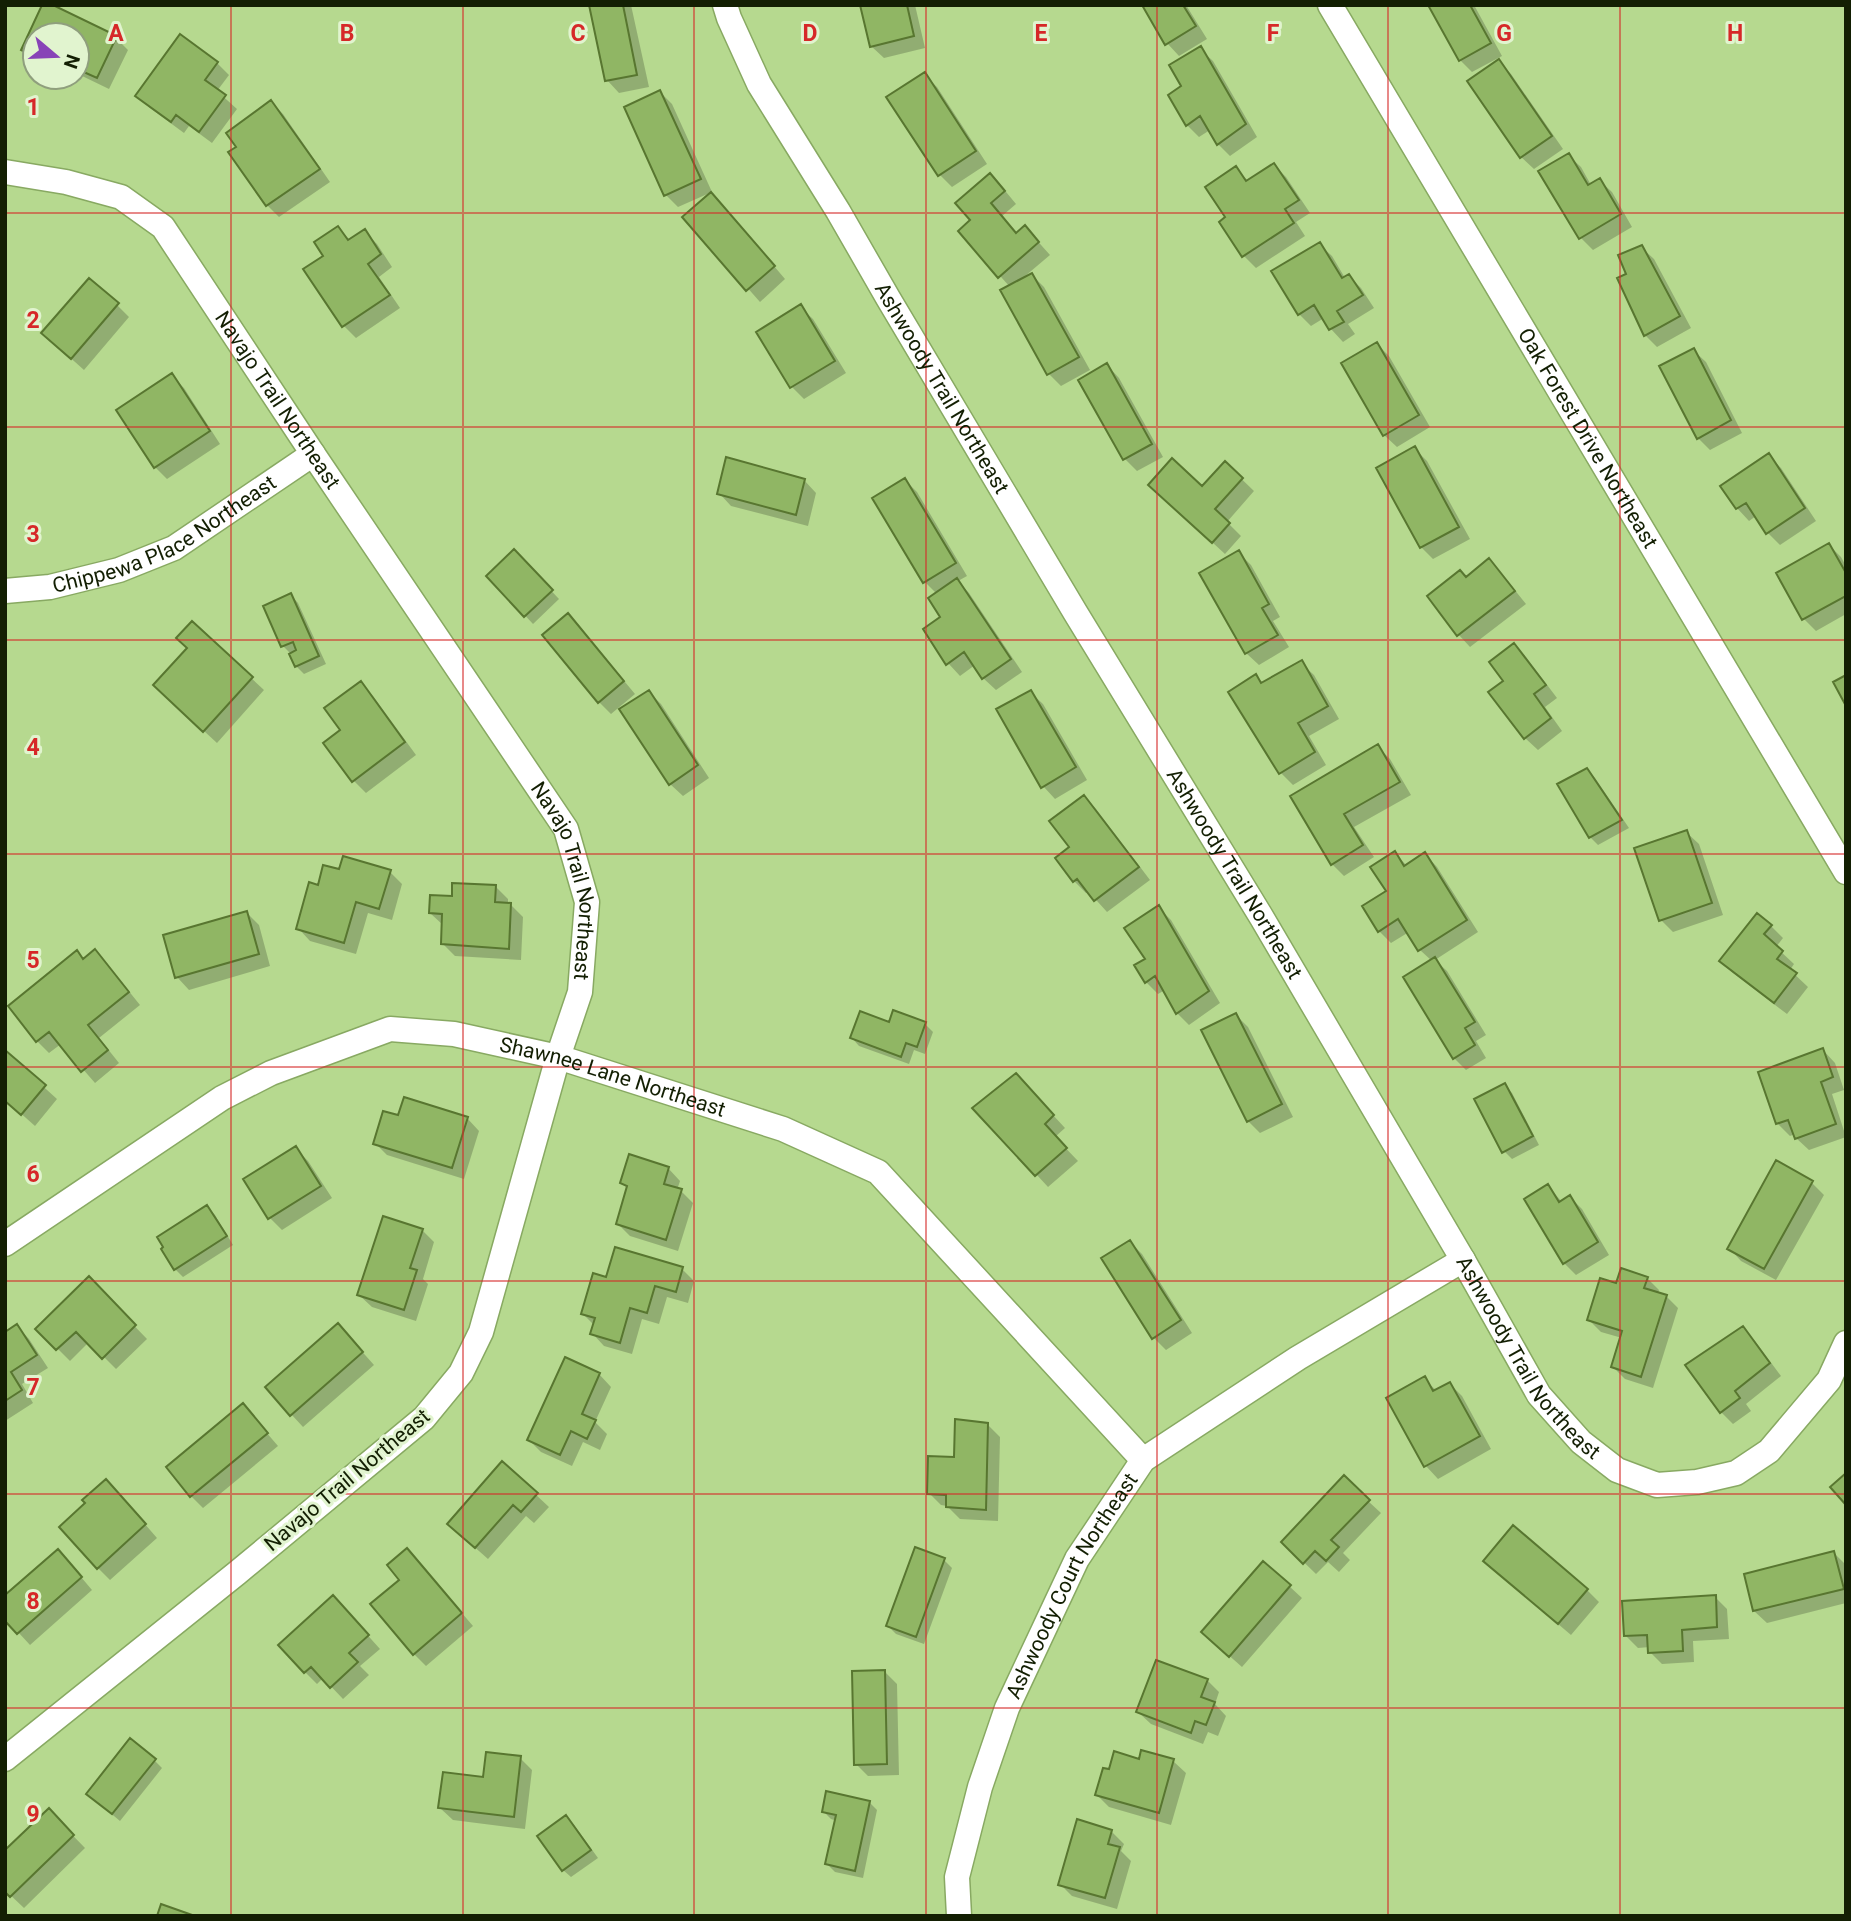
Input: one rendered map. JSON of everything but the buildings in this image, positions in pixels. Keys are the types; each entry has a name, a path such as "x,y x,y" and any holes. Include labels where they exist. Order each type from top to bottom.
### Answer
{"street":[{"name":"Ashwoody Trail Northeast","path":"725,5 759,84 1262,918 1539,1395 1581,1442 1617,1469 1657,1485 1697,1482 1736,1473 1769,1451 1829,1380 1846,1343"},
{"name":"Oak Forest Drive Northeast","path":"1329,5 1846,872"},
{"name":"Navajo Trail Northeast","path":"5,172 66,182 121,197 163,227 566,829 587,902 580,992 558,1057 481,1332 461,1373 424,1418 237,1573 5,1759"},
{"name":"Chippewa Place Northeast","path":"5,591 50,587 119,570 174,548 313,454"},
{"name":"Shawnee Lane Northeast","path":"5,1244 222,1098 271,1073 390,1029 454,1034 558,1057 783,1129 878,1172 1143,1460"},
{"name":"Ashwoody Court Northeast","path":"958,1916 957,1877 980,1787 1007,1708 1077,1559 1143,1460 1298,1358 1462,1261"}]}
